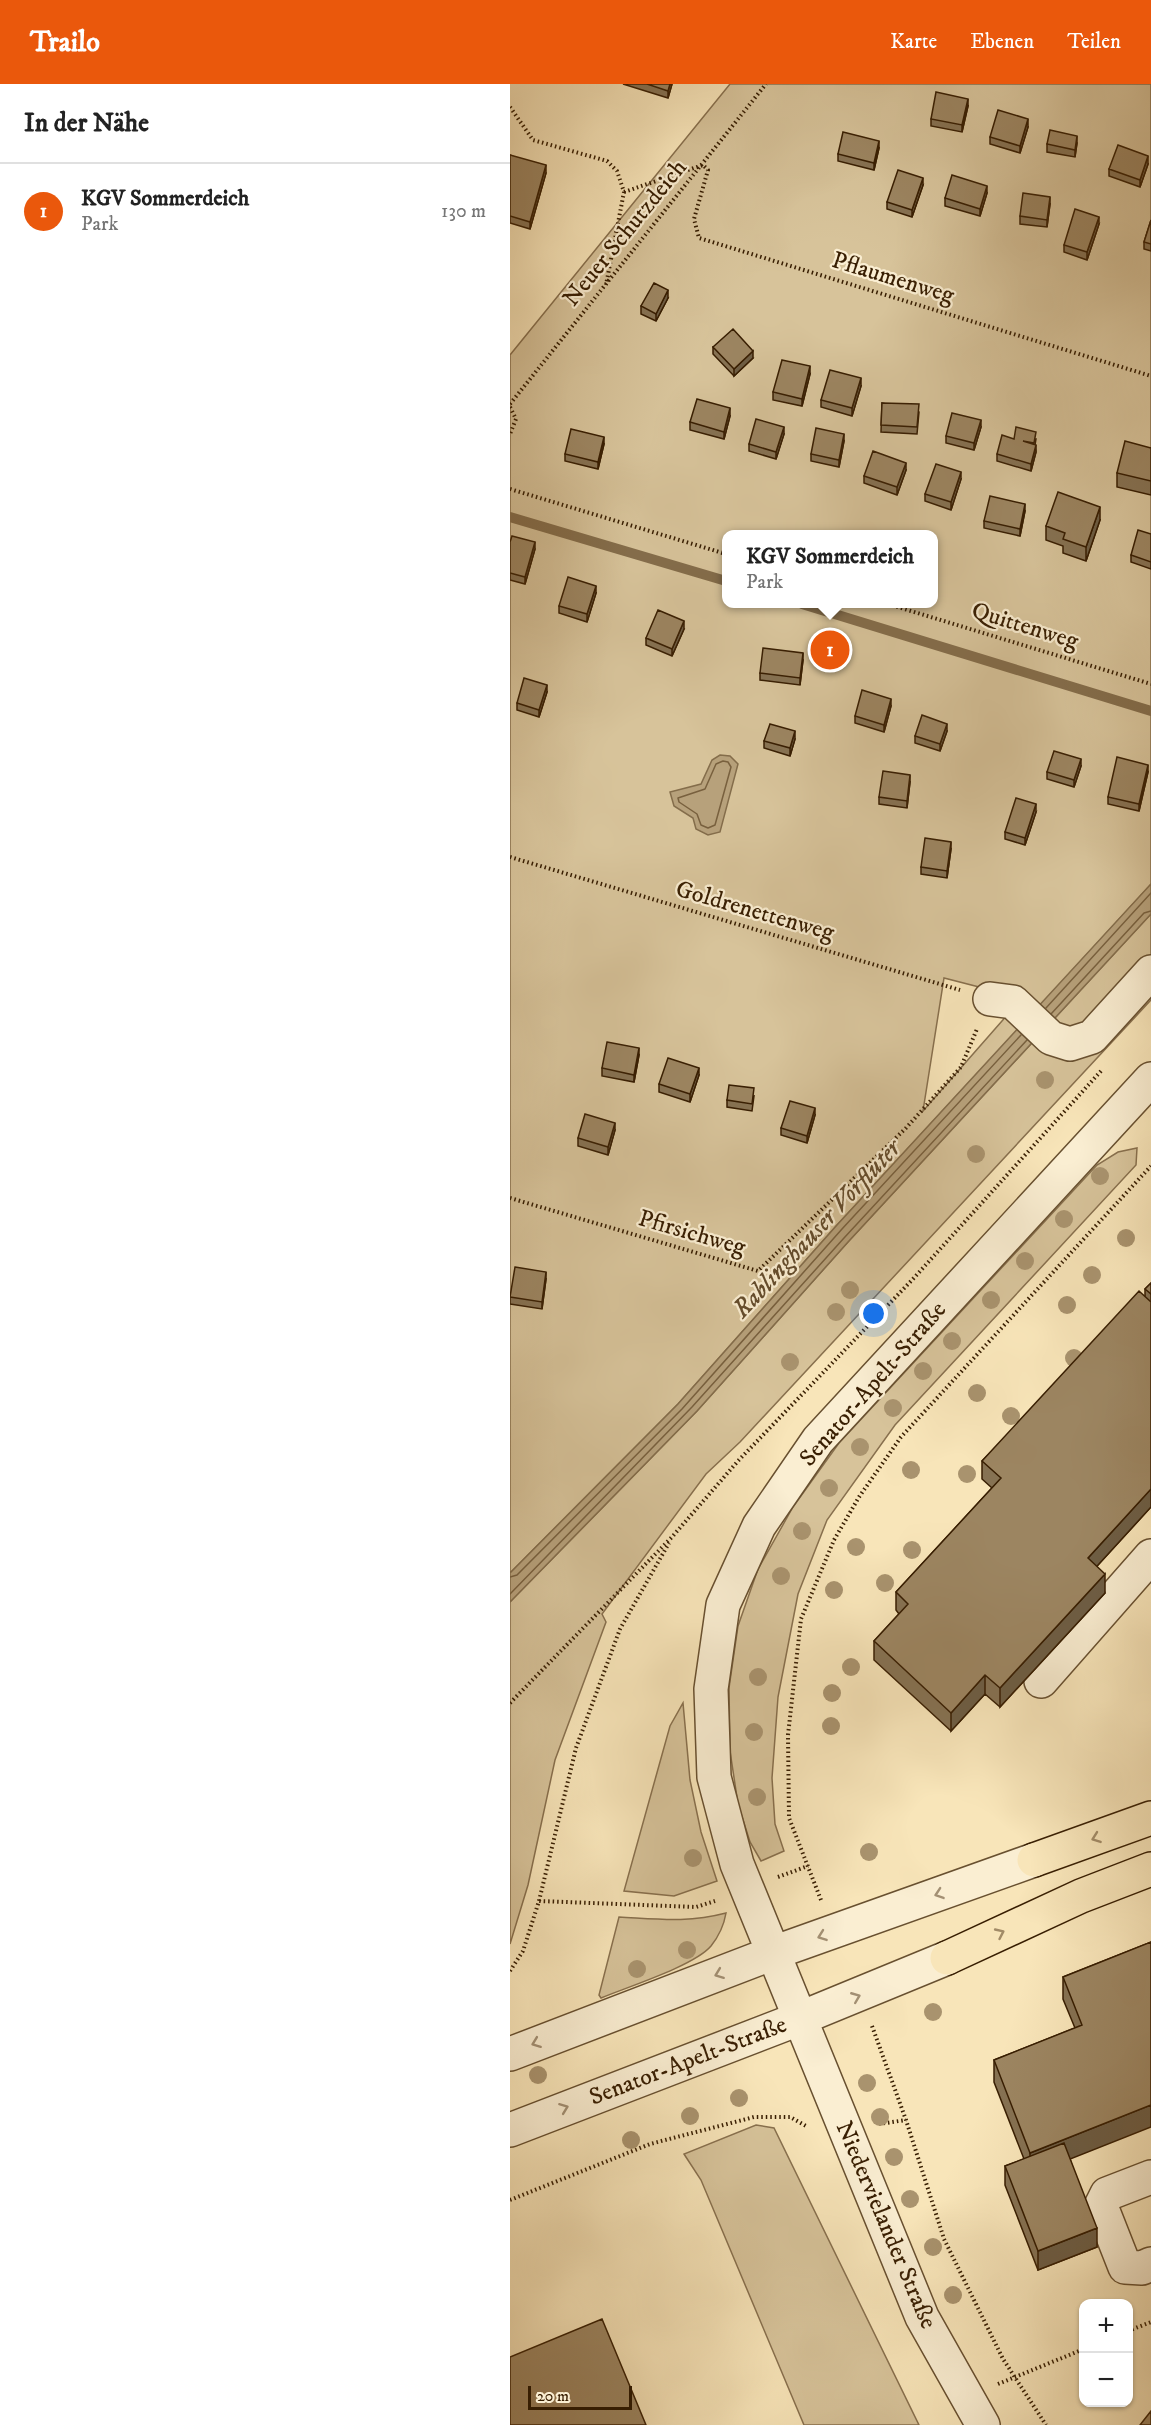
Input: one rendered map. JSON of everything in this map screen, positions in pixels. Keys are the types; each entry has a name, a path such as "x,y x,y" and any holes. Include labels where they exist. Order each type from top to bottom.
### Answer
{"highway":[{"path":"1034,1860 1151,1818"},
{"path":"947,1958 1080,1896 1151,1869"}],"street":[{"path":"990,999 1013,1002 1051,1038 1070,1044 1092,1037 1151,972"},
{"name":"Senator-Apelt-Straße","path":"510,2130 801,2018 737,1864 714,1777 711,1689 723,1605 759,1526 818,1440 1148,1090"},
{"path":"1041,1681 1151,1556"},
{"path":"510,2054 773,1953 1034,1860"},
{"path":"801,2018 947,1958"},
{"name":"Niedervielander Straße","path":"801,2018 922,2317 975,2412"},
{"path":"1151,2177 1107,2194 1101,2206 1125,2267 1142,2268 1151,2264"}],"path":[{"name":"Neuer Schutzdeich","path":"510,405 766,84"},
{"path":"510,107 533,140 607,161 617,171 624,192 606,286"},
{"path":"624,192 703,165"},
{"name":"Pflaumenweg","path":"703,165 708,171 694,219 699,238 1151,376"},
{"path":"510,405 516,419 510,434"},
{"path":"510,489 722,554"},
{"name":"Quittenweg","path":"904,608 1151,684"},
{"name":"Goldrenettenweg","path":"510,857 990,999"},
{"name":"Pfirsichweg","path":"510,1198 758,1271 906,1128 961,1067 990,999"},
{"path":"510,1702 672,1537 738,1461 913,1279 1106,1066"},
{"path":"834,1931 789,1818 788,1735 801,1619 834,1540 859,1497 901,1437 1151,1166"},
{"path":"510,1971 524,1951 580,1738 620,1629 672,1537"},
{"path":"539,1901 696,1907 808,1865"},
{"path":"860,1995 906,2120 944,2239 1003,2359 1046,2425"},
{"path":"510,2200 650,2144 754,2117 790,2117 815,2131 847,2130 906,2120"},
{"path":"1133,2329 1151,2322"},
{"path":"975,2412 1014,2377 1079,2351"}],"shaded area":[{"path":"730,84 1151,84 1151,884 1037,1009 1014,996 944,978 923,1111 1009,1013 1021,1026 837,1225 678,1404 510,1573 510,355"},
{"path":"1151,914 1151,1000 740,1442 706,1474 602,1614 606,1622 555,1760 528,1885 510,1944 510,1602 697,1411 848,1242"},
{"path":"1137,1148 1136,1165 895,1425 827,1520 798,1594 778,1697 772,1778 775,1824 784,1851 761,1861 750,1842 738,1804 730,1751 729,1688 738,1626 758,1569 793,1507 839,1443 1097,1165 1118,1152"},
{"path":"683,1703 690,1780 701,1832 717,1881 674,1896 624,1891 670,1726"},
{"path":"726,1913 716,1938 702,1954 659,1975 601,1998 599,1995 619,1917 686,1919"},
{"path":"756,2125 774,2128 919,2425 804,2425 701,2180 684,2154"}],"water":[{"path":"720,755 730,756 738,764 720,832 708,835 696,829 693,818 674,806 670,792 701,784 712,760"},
{"path":"1151,884 1151,914 848,1242 697,1411 510,1602 510,1573 678,1404 837,1225"}],"building":[{"path":"647,84 670,84 668,91"},
{"path":"936,92 968,99 962,125 931,119"},
{"path":"998,110 1028,119 1020,146 990,137"},
{"path":"1050,130 1077,136 1075,150 1047,144"},
{"path":"843,132 879,141 874,163 838,154"},
{"path":"1118,145 1148,156 1140,180 1109,169"},
{"path":"510,155 546,165 530,222 510,216"},
{"path":"898,170 923,178 912,210 887,202"},
{"path":"952,175 987,186 980,209 945,198"},
{"path":"1023,193 1050,197 1047,220 1020,216"},
{"path":"1075,209 1099,217 1087,252 1064,245"},
{"path":"1151,220 1151,244 1144,242"},
{"path":"654,283 668,290 656,314 641,306"},
{"path":"733,329 753,351 734,369 713,347"},
{"path":"782,360 810,366 802,399 773,392"},
{"path":"830,370 861,378 852,408 821,400"},
{"path":"697,399 730,408 724,432 690,422"},
{"path":"882,403 919,404 917,427 881,425"},
{"path":"952,413 981,420 974,443 946,436"},
{"path":"756,419 784,427 776,452 749,444"},
{"path":"1016,427 1036,432 1034,443 1023,441 1036,445 1031,464 997,454 1002,435 1014,439"},
{"path":"816,428 844,434 839,460 811,454"},
{"path":"571,429 604,437 598,462 565,454"},
{"path":"1125,441 1151,448 1151,481 1117,473"},
{"path":"873,451 906,463 897,487 864,476"},
{"path":"936,464 961,472 951,502 925,494"},
{"path":"1058,492 1100,507 1086,547 1063,539 1065,533 1046,526"},
{"path":"990,496 1025,504 1020,529 984,521"},
{"path":"1138,530 1151,534 1151,562 1131,555"},
{"path":"512,536 535,542 525,577 510,573"},
{"path":"568,577 596,586 587,614 559,606"},
{"path":"658,610 684,621 672,649 646,638"},
{"path":"763,648 803,653 800,678 760,673"},
{"path":"524,678 547,685 539,710 517,703"},
{"path":"862,690 891,699 884,725 855,716"},
{"path":"922,715 947,724 940,744 915,736"},
{"path":"770,724 795,731 790,748 764,741"},
{"path":"1054,751 1081,759 1074,780 1047,772"},
{"path":"1117,757 1148,765 1139,804 1108,797"},
{"path":"883,771 910,775 907,801 879,797"},
{"path":"1016,798 1036,804 1025,838 1005,832"},
{"path":"925,838 951,842 947,871 921,867"},
{"path":"607,1042 639,1048 634,1075 602,1068"},
{"path":"668,1058 699,1068 690,1094 659,1084"},
{"path":"729,1085 754,1088 752,1104 727,1100"},
{"path":"790,1101 815,1108 807,1136 781,1128"},
{"path":"585,1114 615,1123 608,1147 578,1138"},
{"path":"515,1267 546,1272 542,1302 510,1297"},
{"path":"1151,1283 1151,1294 1145,1289"},
{"path":"1139,1291 1151,1302 1151,1489 1088,1558 1105,1574 1000,1688 985,1675 951,1713 874,1641 908,1604 896,1592 1001,1478 982,1461"},
{"path":"1151,1942 1151,2105 1030,2153 994,2060 1082,2025 1063,1977"},
{"path":"1064,2143 1097,2228 1038,2251 1005,2166"},
{"path":"602,2319 646,2425 510,2425 510,2357"},
{"path":"1151,2411 1151,2425 1140,2425"}],"waterway":[{"path":"510,517 722,580"},
{"path":"815,608 1151,711"}],"place":[{"name":"KGV Sommerdeich","path":"830,650"}],"water label":[{"name":"Rablinghauser Vorfluter","path":"817,1229"}]}
